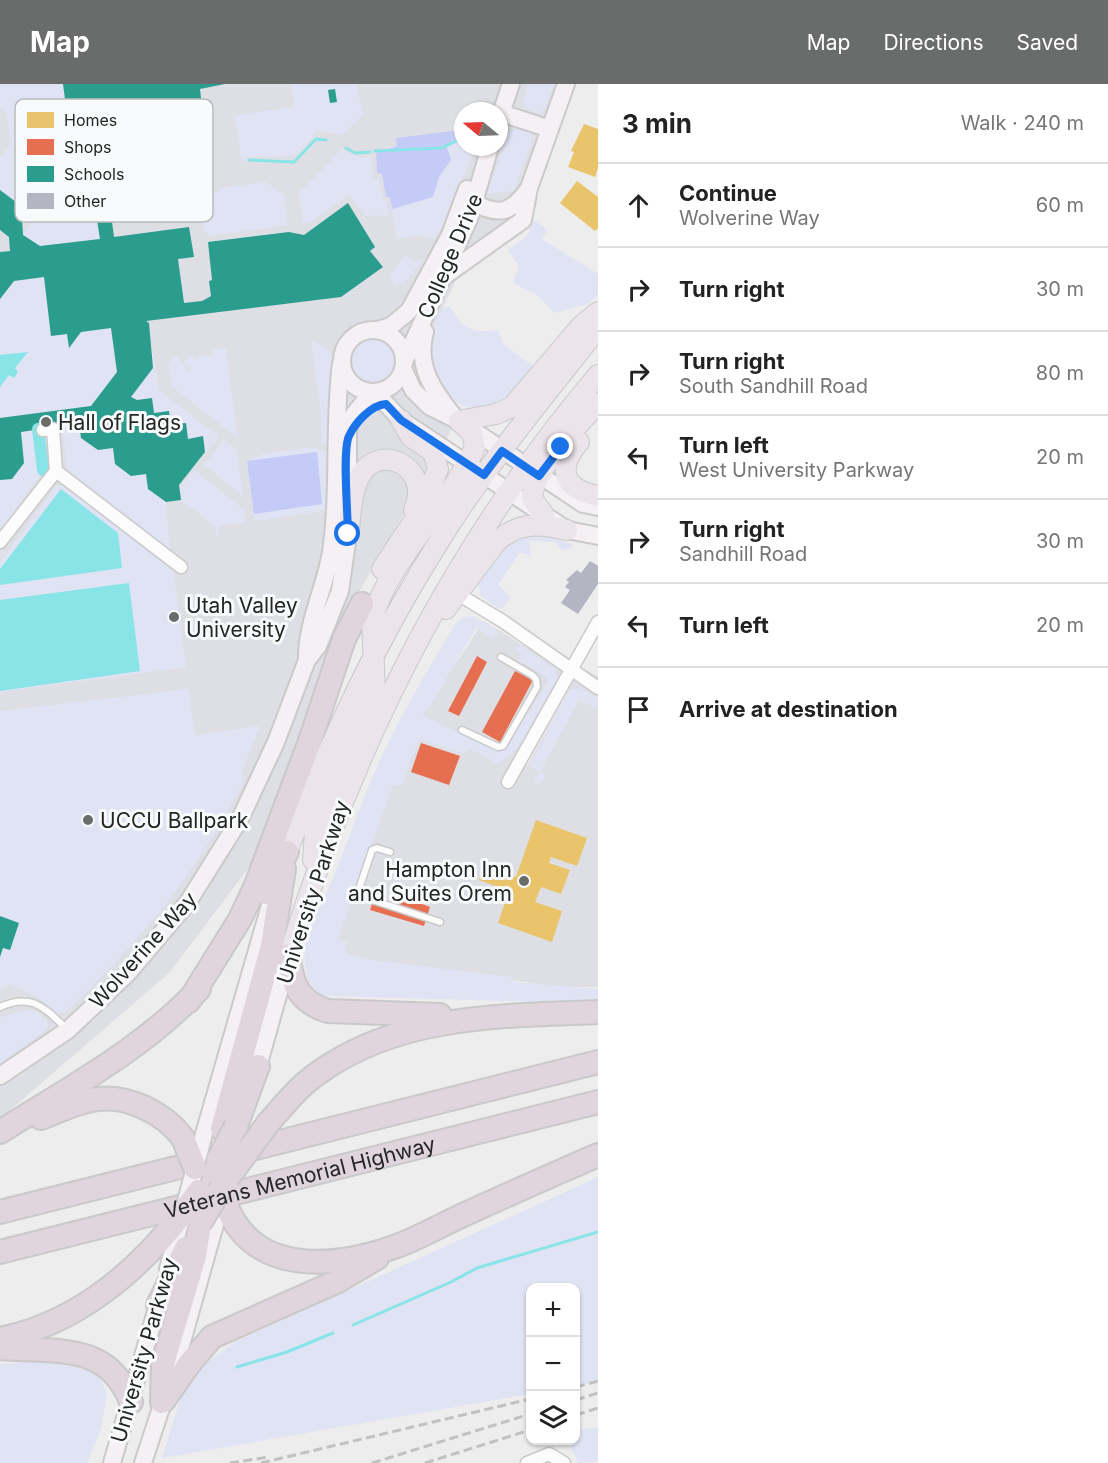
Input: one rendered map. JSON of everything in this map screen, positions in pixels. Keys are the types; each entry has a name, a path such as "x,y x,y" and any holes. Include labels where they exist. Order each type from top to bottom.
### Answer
{"highway":[{"path":"189,1001 248,904 310,741 344,639 362,604"},
{"path":"0,1132 126,1052 189,1001 215,972 239,938 287,852"},
{"path":"163,1404 163,1364 195,1256 195,1229 218,1183 217,1130 272,946 287,852"},
{"path":"289,956 293,982 298,992 315,1008 328,1011 481,1017 598,1012"},
{"path":"158,1305 218,1183 269,1122 320,1071 358,1049 414,1028 481,1017"},
{"name":"Veterans Memorial Highway","path":"0,1212 598,1062"},
{"path":"218,1183 195,1168 258,1066"},
{"path":"0,1132 98,1099 127,1102 154,1113 175,1127 217,1130"},
{"name":"Veterans Memorial Highway","path":"0,1252 598,1102"},
{"path":"163,1404 189,1364 212,1337 338,1281 396,1246 598,1155"},
{"path":"0,1339 47,1325 84,1306 195,1229 245,1235 264,1251 305,1262 337,1261 396,1246"},
{"path":"0,1348 61,1352 98,1360 115,1371 131,1402"}],"main road":[{"path":"505,102 511,84"},
{"path":"443,277 523,220 530,188 566,84"},
{"path":"508,118 550,129"},
{"name":"College Drive","path":"376,329 391,326 409,311 450,235 484,156"},
{"name":"College Drive","path":"404,365 474,203 486,156"},
{"path":"474,203 492,211 505,211 518,203 530,188"},
{"path":"311,884 315,832 375,690 372,621 379,601 467,464 475,441 472,433 459,421 427,380 422,352 435,293"},
{"path":"459,421 491,416 512,407 580,327 598,312"},
{"path":"502,451 598,328"},
{"path":"567,530 401,420 378,396 361,390 349,382 341,363 346,344 363,330 376,329 393,336 399,344 404,365 417,395 583,504 598,507"},
{"name":"Wolverine Way","path":"306,660 306,647 326,580 331,551 337,399 341,363"},
{"path":"378,396 393,385 404,365"},
{"name":"University Parkway","path":"258,1066 311,884 366,746 418,640 458,569 508,491 532,471 598,375"},
{"name":"Wolverine Way","path":"0,1076 68,1030 128,973 199,887 240,819 276,741 306,660 318,646 340,591 348,534 348,438 367,413 375,407 378,396"},
{"path":"544,515 532,498 532,471 598,403"},
{"path":"330,744 340,668 362,604 406,528 429,495 438,464 432,452 411,437 401,420"},
{"path":"598,420 571,452 565,471 574,487 598,496"},
{"name":"University Parkway","path":"287,852 330,744 375,651 438,542 502,451"},
{"path":"348,534 360,476 372,464 386,461 404,464 416,476 418,498 406,528"},
{"path":"418,640 458,594 497,541 506,534 521,526 535,524 598,536"},
{"path":"195,1168 195,1229"},
{"name":"University Parkway","path":"112,1463 158,1305"},
{"name":"University Parkway","path":"143,1463 163,1404"}],"street":[{"path":"0,542 56,471 53,429 44,430"},
{"path":"56,471 181,567"},
{"path":"458,594 504,622 598,688"},
{"path":"508,782 598,622"},
{"path":"527,1463 549,1454 564,1463"}],"lane":[{"path":"462,730 498,747 503,746 537,687 536,679 532,675 501,657"},
{"path":"390,852 377,848 372,850 358,892 363,897 440,922"},
{"path":"0,1007 26,1001 43,1005 68,1030"}],"shaded area":[{"name":"Utah Valley University","path":"0,84 556,84 510,223 455,282 427,341 431,378 463,410 358,594 257,857 170,972 0,1119"},
{"path":"0,84 63,84 65,99 15,99 15,201 0,190 0,158 11,144 7,114 0,109"},
{"path":"291,84 359,84 357,87 363,115 342,135 317,130 300,152 292,156 249,157 246,160 248,164 241,159 235,115 294,107"},
{"path":"528,84 554,84 545,110 538,113 526,108 523,103"},
{"path":"517,128 531,133 532,141 514,191 487,194 500,156 508,156 508,134"},
{"path":"454,131 454,140 446,144 451,160 439,177 433,197 392,209 390,197 386,197 382,174 377,173 376,153 397,146 396,138"},
{"path":"454,134 454,156 472,156 438,235 434,239 419,235 397,239 390,197 386,197 382,174 377,173 376,153 386,148"},
{"path":"342,149 360,158 371,155 374,179 379,178 383,200 386,200 389,215 366,216 349,195 310,222 303,223 299,193"},
{"path":"266,182 284,195 288,225 210,236 205,232 203,223 213,222 213,193 219,192 222,188"},
{"path":"535,221 547,230 542,239 598,274 598,294 588,304 554,313 537,295 513,283 519,266 508,250 527,236 532,222"},
{"path":"32,222 95,222 100,239 40,246 23,235"},
{"path":"405,255 415,261 424,258 403,285 399,282 396,286 390,275"},
{"path":"44,277 51,336 67,334 69,348 81,332 111,328 117,372 91,406 0,418 0,299 14,281"},
{"path":"450,306 459,320 469,328 482,331 498,330 504,345 535,367 513,394 492,407 469,408 459,403 442,388 435,377 429,358 430,343 442,308"},
{"path":"373,340 388,347 395,362 388,377 373,384 358,377 351,362 358,347"},
{"path":"311,341 324,346 333,358 327,444 322,446 320,407"},
{"path":"226,348 238,438 172,387 168,364 176,355 188,371 190,369 184,361 193,355 196,359 203,354 206,357 215,354 212,350"},
{"path":"28,352 15,368 18,372 14,378 9,375 0,387 0,355"},
{"path":"150,352 153,352 159,390 219,437 206,453 203,436 188,439 171,425 169,411 154,413 152,398 137,400 131,397 153,369"},
{"path":"79,423 81,438 98,450 113,448 115,464 131,476 146,474 148,489 166,502 170,551 68,475 62,425"},
{"path":"36,430 41,473 0,532 0,480 12,479 24,463 21,432"},
{"path":"224,440 237,449 243,496 204,465"},
{"path":"311,447 326,451 327,510 255,521 247,461 263,454"},
{"path":"317,452 322,504 254,514 247,461"},
{"path":"194,470 244,509 246,522 218,526 219,535 216,535 215,526 181,500 180,488"},
{"path":"65,485 173,567 186,667 0,692 0,562 56,486"},
{"path":"61,489 118,533 122,568 0,585 0,569"},
{"path":"529,535 547,535 573,545 562,551 556,542 529,541 531,556 520,552 498,585 511,597 503,608 499,609 480,595 479,583 507,542"},
{"path":"129,583 140,671 0,691 0,600"},
{"path":"473,616 496,629 497,633 493,639 476,628 429,708 426,707 422,715 497,751 504,751 548,682 544,675 518,660 520,656 517,650 513,650 521,646 555,669 557,679 525,739 507,758 496,764 486,756 468,749 465,754 419,739 402,785 393,785 338,939 347,942 344,952 364,959 513,977 513,982 598,989 598,1002 511,1001 504,998 510,1001 324,996 314,988 305,969 306,941 311,926 393,733 456,623 463,617"},
{"path":"484,621 563,670 516,758 527,766 581,668 598,676 598,987 561,987 332,956 406,738"},
{"path":"580,688 598,698 598,709 579,700 540,772 546,775 540,785 534,781 539,771 531,767 531,763 567,694 570,690"},
{"name":"UCCU Ballpark","path":"189,689 195,735 260,726 242,771 244,781 207,846 142,933 64,1013 58,1013 34,996 15,987 8,985 0,989 0,711"},
{"path":"28,1010 36,1011 47,1020 47,1029 0,1064 0,1017"},
{"path":"598,1177 598,1382 580,1385 580,1283 526,1283 526,1395 162,1458 187,1377 237,1341"},
{"path":"53,1361 97,1373 107,1393 101,1429 87,1463 0,1463 0,1364"},
{"path":"598,1427 598,1461 578,1463 570,1445 580,1445 580,1430"}],"building: Homes":[{"path":"584,124 598,129 598,168 595,177 568,167 574,152 571,151"},
{"path":"577,181 598,197 598,228 595,231 560,203"},
{"name":"Hampton Inn and Suites Orem","path":"536,820 587,838 577,866 551,857 549,863 570,870 561,894 541,887 535,902 562,911 552,942 498,923 509,891 479,880 484,866 516,877"}],"building: Shops":[{"path":"477,656 487,662 459,716 448,711"},
{"path":"515,671 533,680 500,742 482,732"},
{"path":"421,743 460,756 449,785 411,772"},
{"path":"375,895 395,904 398,895 430,907 424,926 370,910"}],"building: Schools":[{"path":"63,84 225,84 200,89 201,99 65,99"},
{"path":"335,89 337,102 330,103 328,90"},
{"path":"0,190 15,201 15,222 22,222 23,235 40,246 100,239 97,222 112,222 114,237 189,227 194,257 178,259 184,303 202,301 211,296 209,281 212,280 208,242 289,232 304,235 348,203 375,247 370,251 383,267 341,297 146,321 149,323 153,368 131,397 137,400 152,398 154,413 169,411 171,425 186,423 188,439 203,436 205,452 179,485 181,500 166,502 148,489 146,474 131,476 115,464 113,448 98,450 81,438 79,423 21,432 24,463 12,479 0,480 0,418 91,406 117,372 111,328 81,332 69,348 67,334 51,336 44,277 14,281 0,299 0,252 10,251 9,237 0,230"},
{"path":"0,916 19,923 10,950 3,948 0,957"}],"building: Other":[{"path":"590,561 598,566 598,584 578,614 561,603 570,590 565,587 569,582 566,580 577,570 581,573"}],"waterway":[{"path":"249,160 294,162 316,139 326,140"},
{"path":"375,151 441,148 454,142"},
{"path":"346,148 355,153 370,152"},
{"path":"38,429 43,470"},
{"path":"353,1325 451,1282 477,1268 598,1232"},
{"path":"237,1367 287,1352 333,1333"}],"railway":[{"path":"580,1386 598,1381"},
{"path":"580,1399 598,1393"},
{"path":"261,1463 526,1400"},
{"path":"580,1414 598,1408"},
{"path":"372,1463 526,1415"},
{"path":"425,1463 526,1431"},
{"path":"230,1463 269,1457"}],"place":[{"name":"Hall of Flags","path":"46,422"},
{"name":"Utah Valley University","path":"174,617"},
{"name":"UCCU Ballpark","path":"88,820"},
{"name":"Hampton Inn and Suites Orem","path":"524,881"}],"route":[{"path":"348,534 348,438 360,420 375,407 386,404 401,420 484,475 502,451 539,476 561,447"}]}
